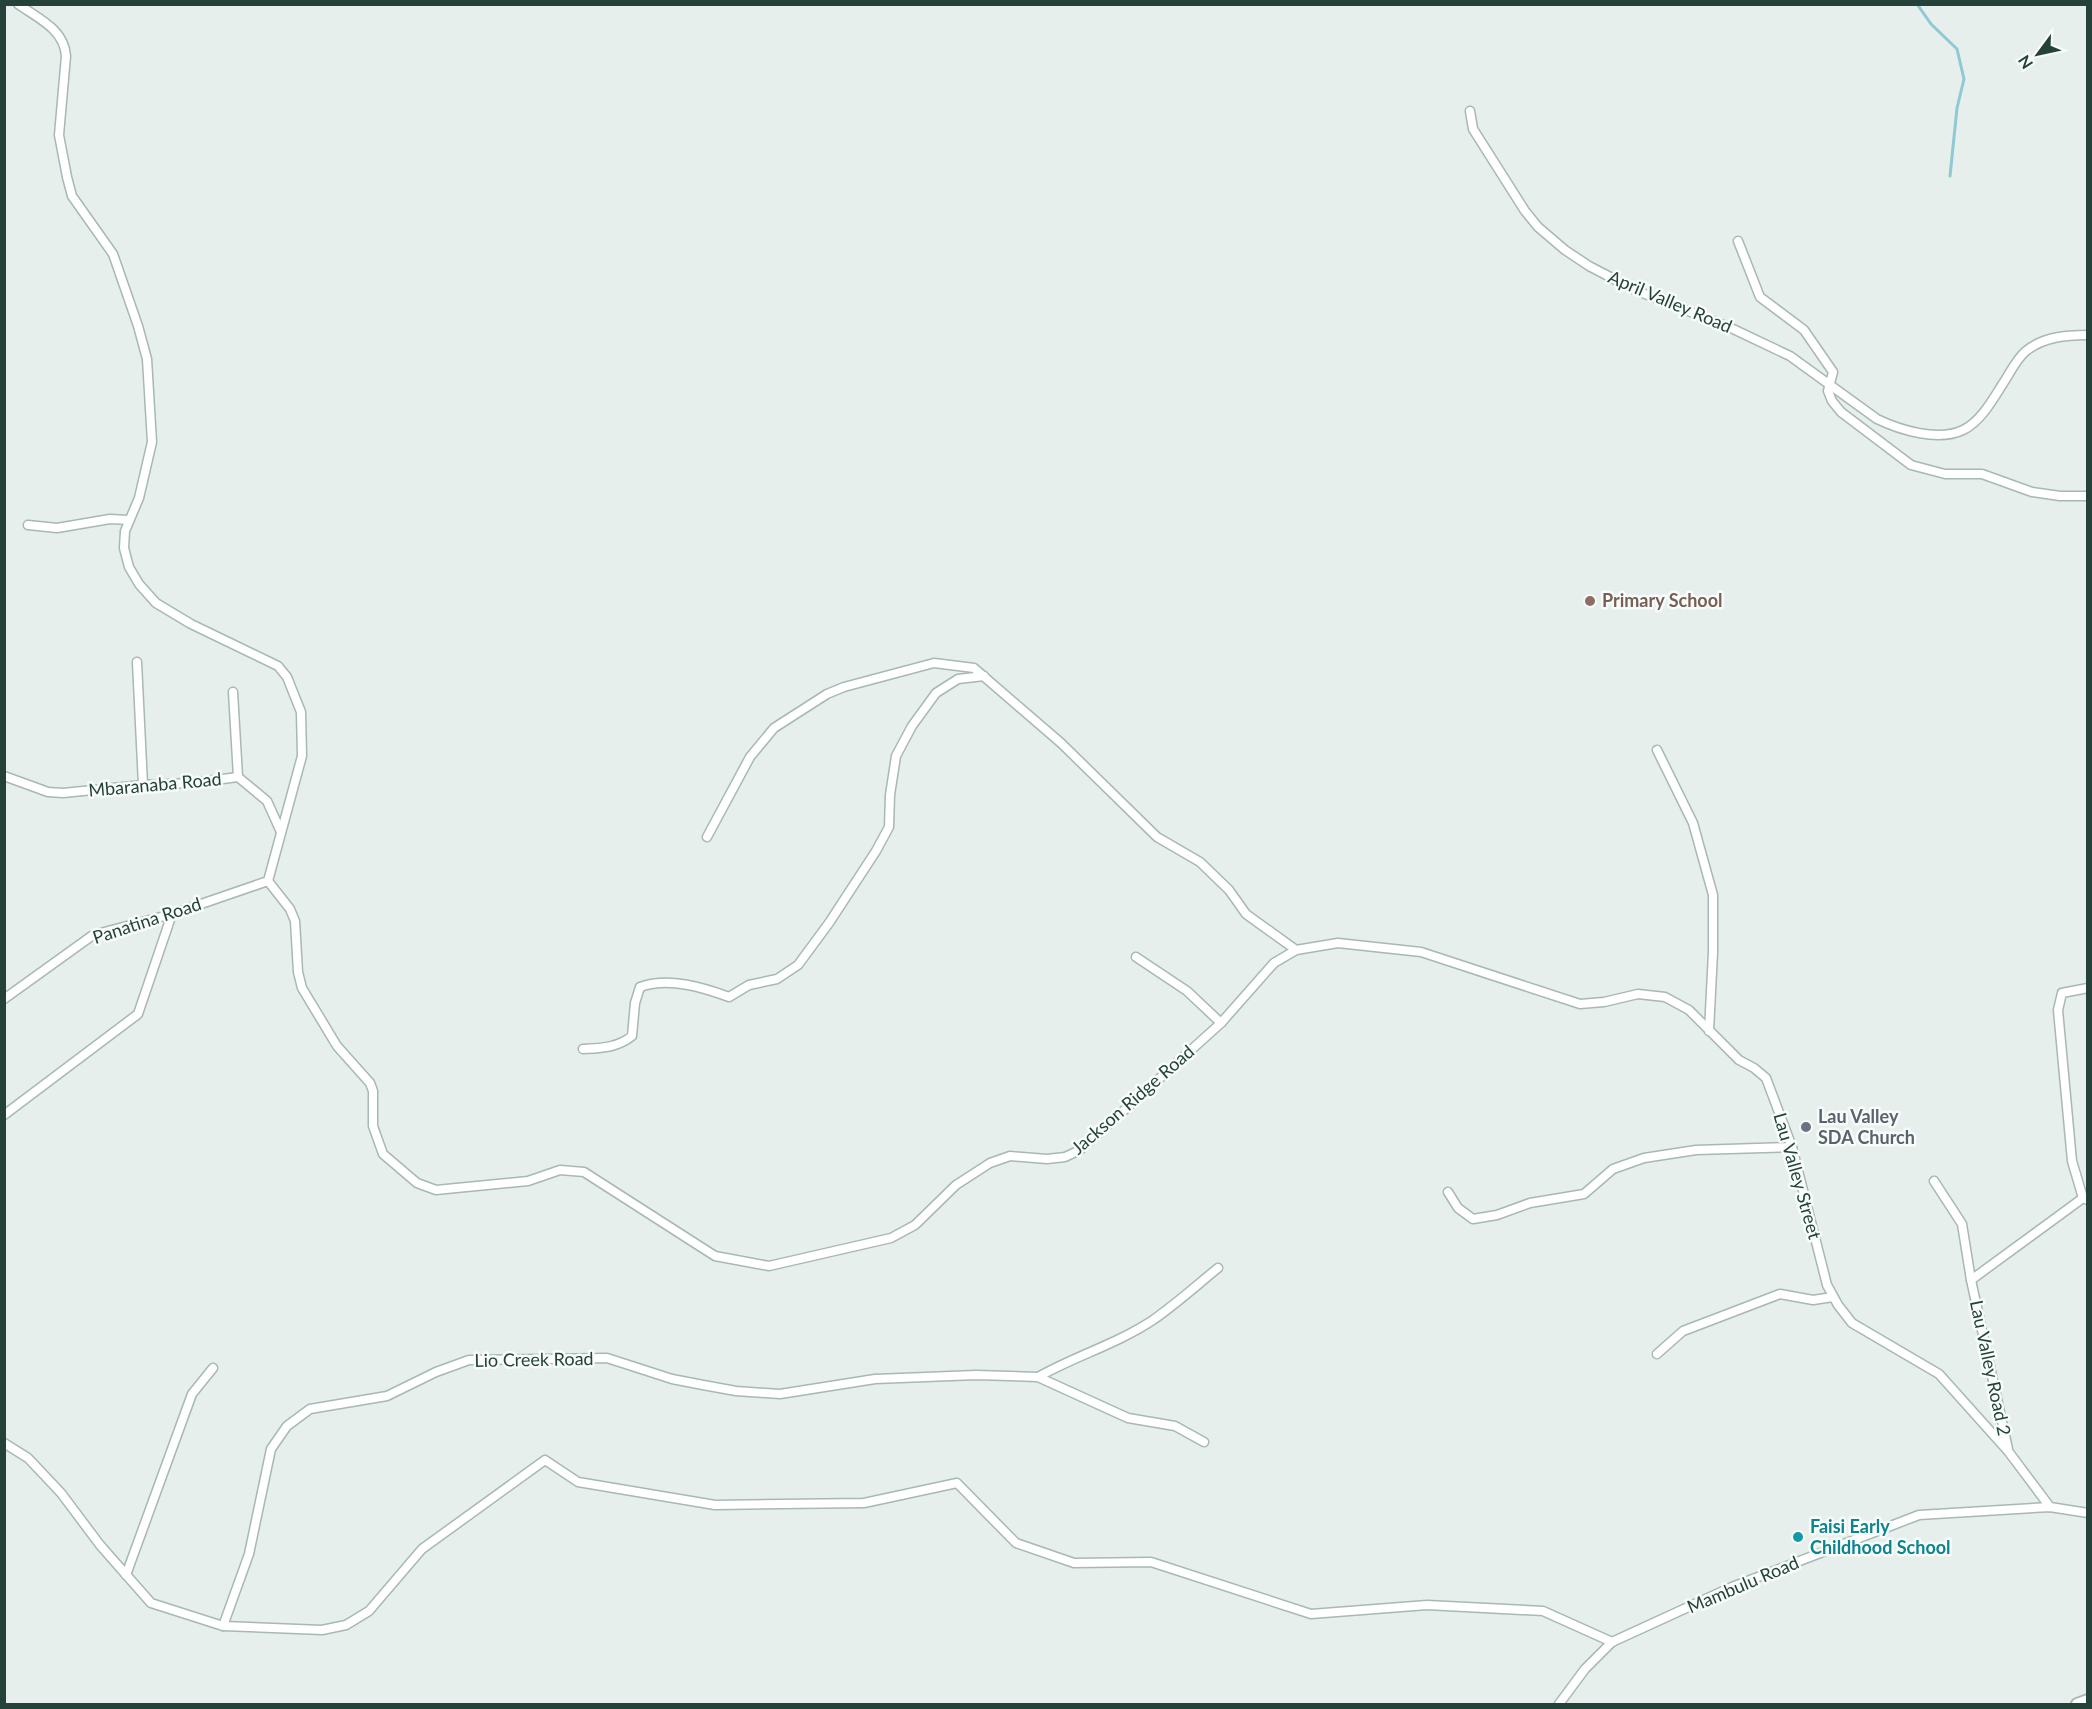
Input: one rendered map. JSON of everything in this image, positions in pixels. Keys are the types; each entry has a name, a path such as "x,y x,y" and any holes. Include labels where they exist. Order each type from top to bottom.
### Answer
{"street":[{"path":"18,4 58,33 65,44 59,135 67,177 76,202 113,254 147,359 152,442 139,498 125,531 124,548 129,567 139,584 156,603 191,624 278,666 287,677 301,712 302,756 268,881"},
{"name":"April Valley Road","path":"1470,111 1473,129 1503,179 1538,227 1557,244 1589,266 1635,290 1731,328 1790,356 1877,419 1891,426 1928,434 1949,434 1963,430 1976,420 1991,402 2024,351 2062,336 2088,335"},
{"path":"1738,241 1760,297 1804,330 1833,372 1828,391 1832,401 1841,412 1911,465 1945,474 1982,474 2032,492 2060,496 2088,496"},
{"path":"28,525 57,528 110,519 129,520"},
{"path":"137,662 143,785"},
{"path":"707,837 750,757 774,728 827,694 844,687 934,663 974,668 1061,743 1157,837 1200,862 1229,890 1246,914 1296,950"},
{"path":"583,1049 611,1047 626,1042 632,1036 635,1003 640,987 651,983 698,986 729,997 749,985 777,980 798,965 829,923 889,827 890,795 896,756 912,726 936,693 958,679 984,676"},
{"path":"233,693 238,777"},
{"path":"1657,750 1693,823 1713,895 1713,952 1708,1031"},
{"name":"Mbaranaba Road","path":"4,776 48,792 63,793 238,777 267,801 281,832"},
{"name":"Jackson Ridge Road","path":"268,881 291,909 295,921 298,972 302,987 338,1046 370,1083 373,1091 373,1126 383,1154 417,1183 436,1190 528,1181 560,1170 584,1172 715,1256 769,1266 891,1238 915,1225 956,1185 990,1163 1010,1156 1047,1159 1065,1157 1080,1150 1221,1023 1275,963 1296,950"},
{"name":"Panatina Road","path":"4,999 93,935 172,914 268,881"},
{"path":"4,1114 138,1014 172,914"},
{"name":"Lau Valley Street","path":"1296,950 1338,943 1421,952 1580,1004 1604,1002 1638,994 1665,997 1689,1010 1739,1060 1766,1078 1792,1146 1827,1285 1833,1297 1852,1323 1939,1374 2008,1451 2050,1507"},
{"path":"1136,957 1187,991 1221,1023"},
{"path":"2085,1199 2072,1161 2058,1010 2062,993 2088,988"},
{"path":"1448,1192 1458,1208 1473,1219 1497,1215 1530,1203 1584,1194 1613,1169 1644,1158 1696,1150 1792,1146"},
{"path":"1934,1181 1962,1224 1971,1280"},
{"name":"Lau Valley Road 2","path":"2008,1451 1971,1280 2085,1199"},
{"path":"1038,1377 1153,1320 1218,1268"},
{"path":"1657,1354 1683,1331 1780,1294 1813,1300 1833,1297"},
{"name":"Lio Creek Road","path":"223,1626 249,1554 272,1449 287,1426 309,1409 387,1395 436,1372 469,1360 607,1358 672,1379 736,1391 780,1394 875,1379 976,1374 1038,1377"},
{"path":"126,1575 192,1394 213,1368"},
{"path":"1038,1377 1128,1418 1175,1426 1204,1442"},
{"path":"4,1443 28,1458 61,1493 100,1545 151,1604 223,1626 322,1630 346,1625 369,1611 422,1549 545,1460 578,1482 715,1505 864,1503 957,1483 1016,1543 1074,1563 1151,1562 1311,1614 1427,1605 1543,1611 1612,1642 1585,1669 1559,1704"},
{"name":"Mambulu Road","path":"1612,1642 1732,1587 1919,1515 2050,1507 2088,1513"},
{"path":"2077,1704 2088,1700"}],"waterway":[{"path":"1917,4 1931,24 1957,49 1964,79 1957,108 1950,176"}],"place":[{"name":"Primary School","path":"1590,601"},
{"name":"Lau Valley SDA Church","path":"1806,1127"},
{"name":"Faisi Early Childhood School","path":"1798,1537"}]}
